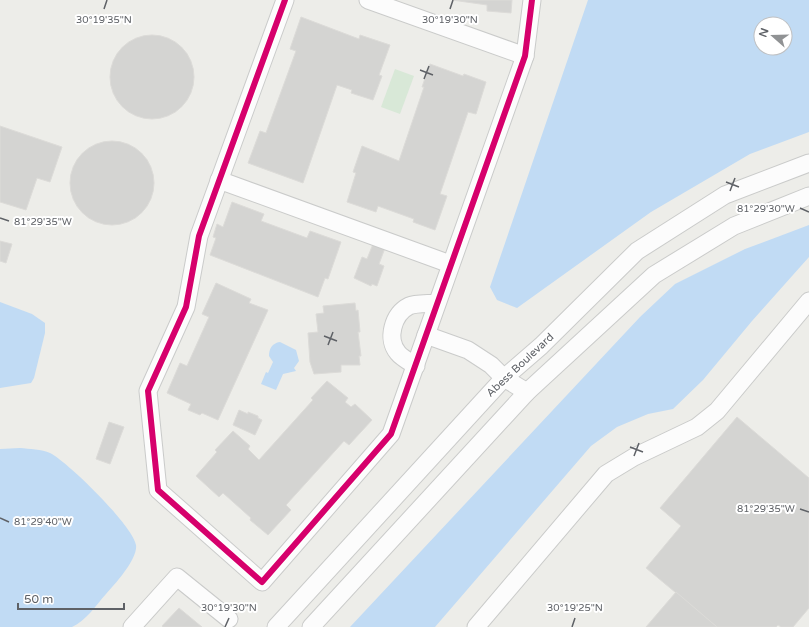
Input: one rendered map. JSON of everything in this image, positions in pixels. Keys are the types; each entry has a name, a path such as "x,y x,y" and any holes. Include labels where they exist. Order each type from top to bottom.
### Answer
{"street":[{"path":"285,0 198,236 186,307 148,391 158,490 262,582 391,434 525,56 532,0"},
{"path":"368,0 525,56"},
{"name":"Abess Boulevard","path":"276,627 504,378 541,346 637,251 725,196 809,163"},
{"path":"219,180 450,264"},
{"path":"311,627 527,392 654,275 734,226 809,196"},
{"path":"476,627 606,474 634,457 697,427 717,411 809,301"},
{"path":"416,366 397,352 392,339 393,325 400,313 409,306 437,303"},
{"path":"426,335 468,350 491,365 504,378 527,392"},
{"path":"132,627 177,577 229,619"}],"green space":[{"path":"395,69 414,76 400,114 381,107"}],"water":[{"path":"588,0 809,0 809,132 750,154 651,212 517,308 497,300 490,287"},
{"path":"809,225 809,257 752,321 703,380 673,409 648,414 617,427 591,446 435,627 350,627 640,317 675,284 745,249"},
{"path":"0,302 32,314 45,323 45,333 34,378 31,383 0,388"},
{"path":"280,342 296,350 299,361 294,368 296,371 283,374 276,390 261,384 266,372 268,373 273,362 269,356 270,349 273,345"},
{"path":"0,449 35,449 50,453 71,468 99,495 124,524 136,545 136,551 130,564 120,578 86,617 72,627 0,627"}],"building":[{"path":"452,0 512,0 511,13 487,11 487,5"},
{"path":"301,17 359,39 360,35 390,45 379,75 382,76 373,100 351,93 352,90 337,85 303,183 248,163 260,131 266,133 296,51 290,49"},
{"path":"152,35 160,36 175,42 187,54 193,69 193,85 187,100 175,112 160,118 152,119 144,118 129,112 117,100 111,85 110,77 111,69 117,54 129,42 144,36"},
{"path":"430,64 463,76 464,74 486,82 476,114 468,112 440,194 447,196 435,230 413,222 414,219 378,206 376,212 347,202 356,173 353,172 362,146 399,161 424,87 422,87"},
{"path":"0,126 62,147 50,182 37,178 26,210 0,202"},
{"path":"112,141 120,142 135,148 147,160 153,175 153,191 147,206 135,218 120,224 112,225 104,224 89,218 77,206 71,191 70,183 71,175 77,160 89,148 104,142"},
{"path":"232,202 264,214 261,221 307,238 310,231 341,242 328,279 325,278 318,297 210,255 216,238 213,237 217,224 223,227"},
{"path":"0,241 12,244 6,263 0,261"},
{"path":"373,244 385,248 379,264 384,266 377,286 372,284 371,286 354,278 362,257 367,259"},
{"path":"216,283 251,299 249,303 268,310 218,420 202,413 200,415 188,410 191,404 167,393 180,363 187,366 209,317 202,314"},
{"path":"355,303 356,311 358,310 360,332 358,332 361,356 359,356 360,365 341,365 341,372 314,374 310,362 308,333 318,332 316,314 324,313 323,306"},
{"path":"327,381 348,398 345,402 351,407 355,404 372,420 349,445 344,441 286,505 291,510 268,535 250,520 251,518 223,493 219,497 196,476 217,452 215,450 233,431 250,446 248,449 259,460 313,400 311,398"},
{"path":"239,410 258,416 258,418 262,420 255,435 233,425"},
{"path":"737,417 809,478 809,608 793,627 781,627 778,625 776,627 717,627 646,568 681,526 660,508"},
{"path":"109,422 124,427 110,464 96,459"},
{"path":"676,592 717,627 646,627"},
{"path":"179,608 202,627 163,627 162,626"}],"cycle path":[{"path":"285,0 199,236 186,307 148,391 158,490 262,582 391,434 525,56 532,0"}]}
